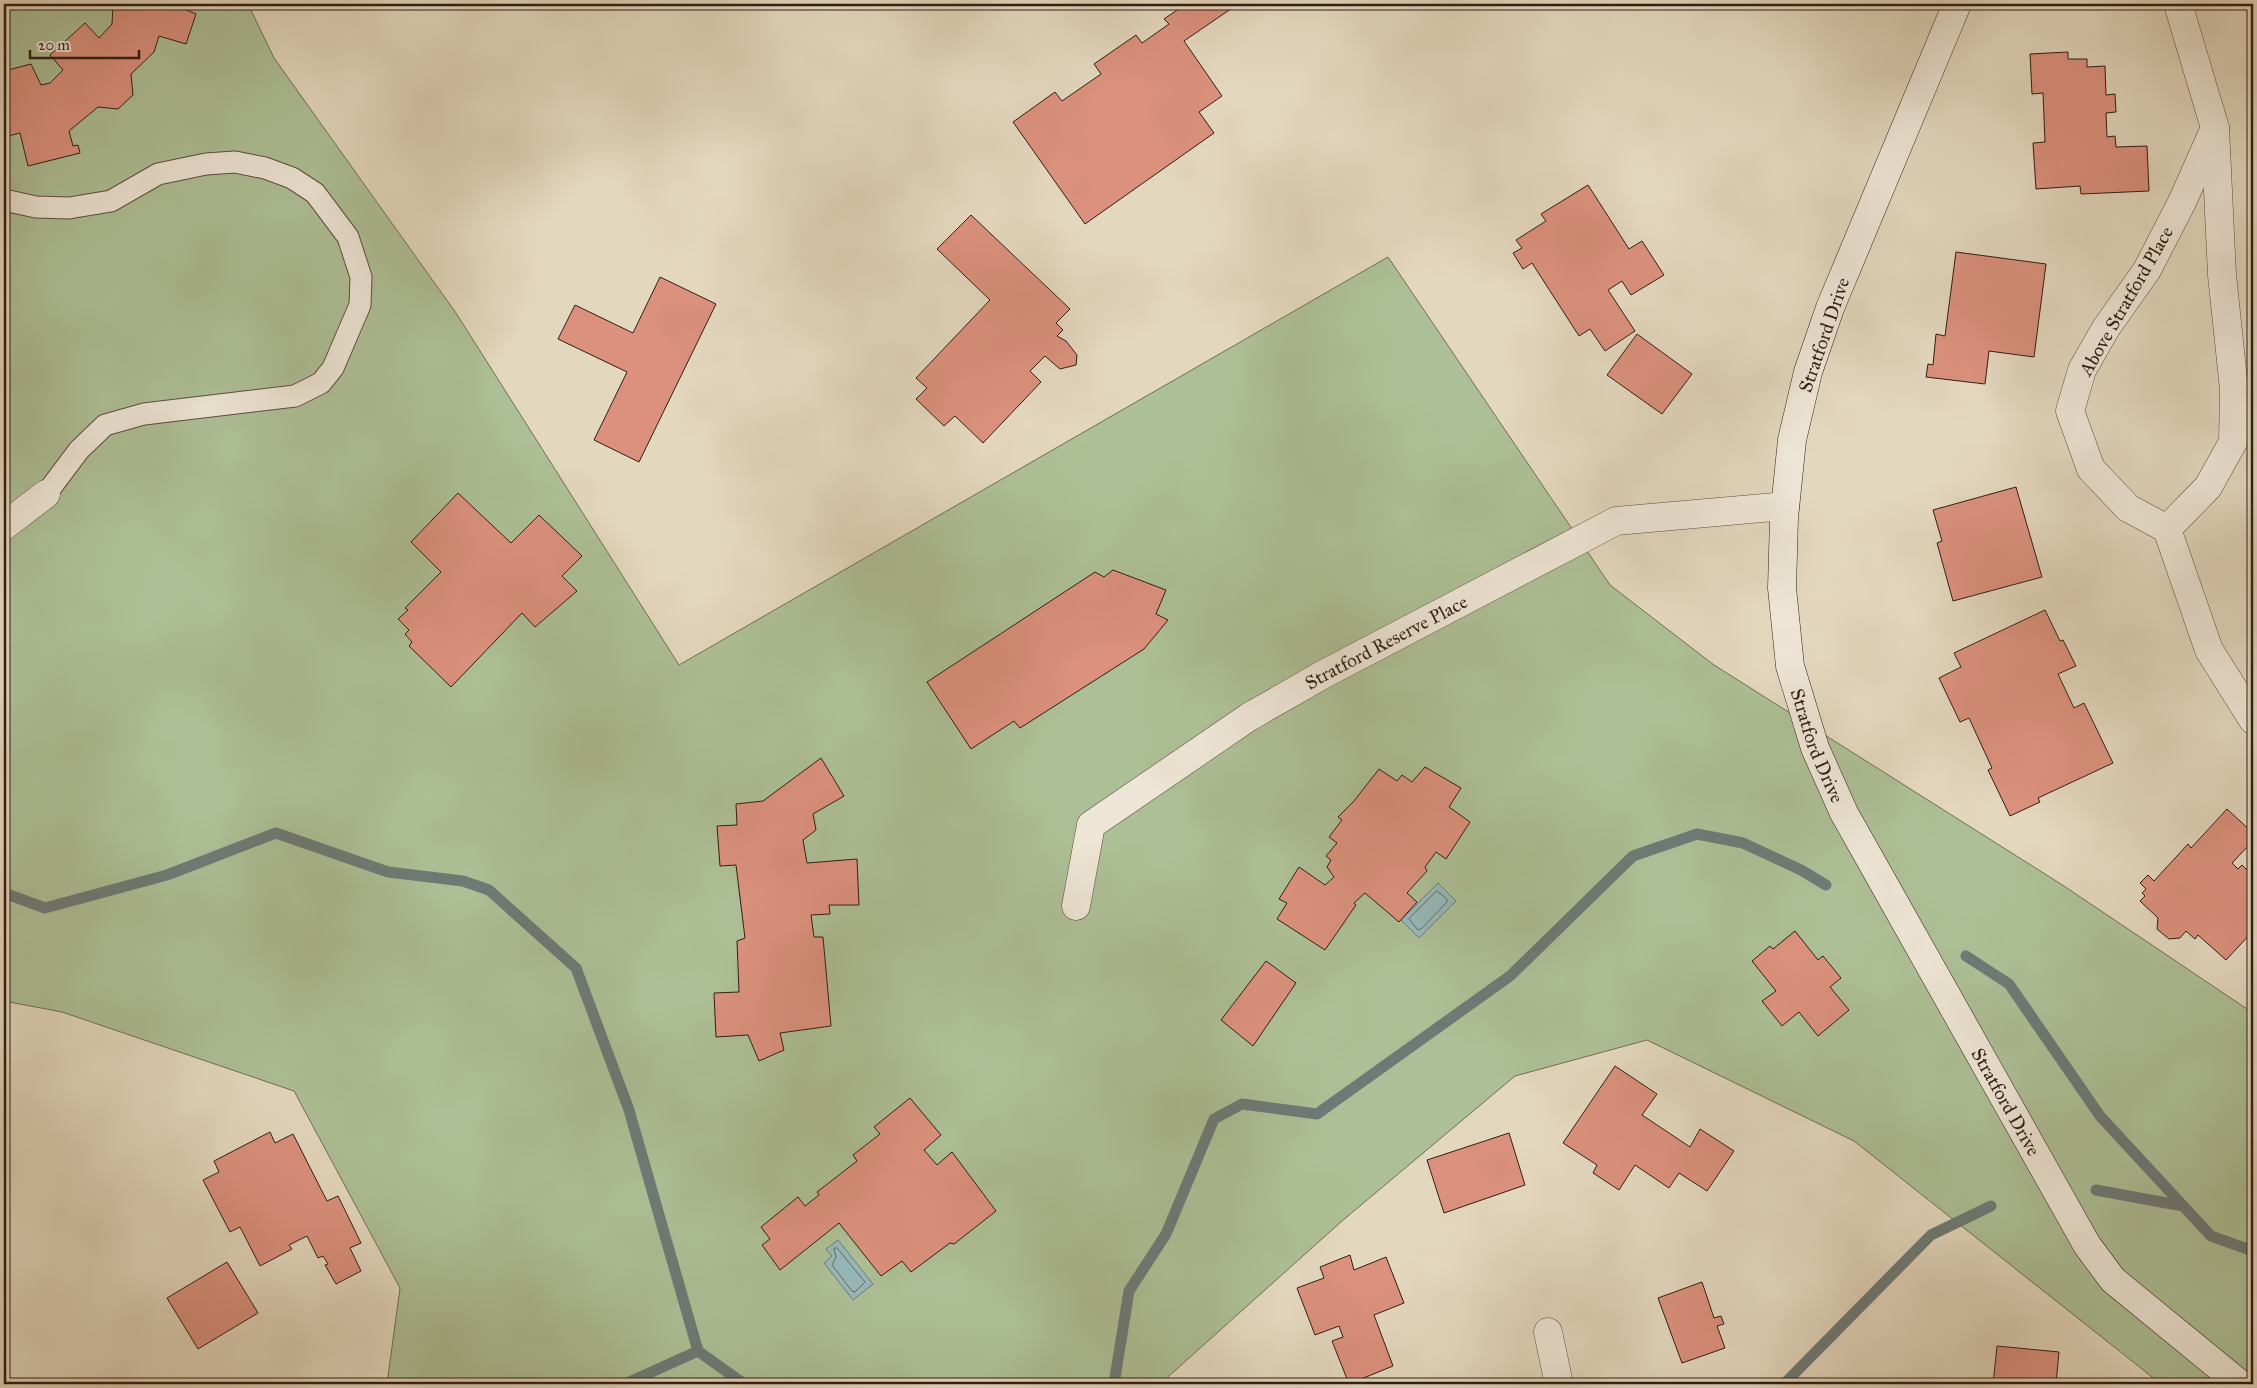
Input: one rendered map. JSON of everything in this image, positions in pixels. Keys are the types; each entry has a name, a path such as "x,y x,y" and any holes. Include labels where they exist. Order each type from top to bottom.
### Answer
{"street":[{"name":"Stratford Drive","path":"1957,4 1830,308 1815,354 1792,440 1785,506 1782,588 1790,666 1815,748 1844,813 2087,1244 2113,1280 2240,1384"},
{"path":"2178,4 2215,128 2222,276 2234,389 2233,442 2208,486 2167,529 2209,650 2253,720"},
{"name":"Above Stratford Place","path":"2167,529 2128,508 2091,469 2070,411 2082,370 2106,328 2147,270 2182,202 2215,128"},
{"path":"4,526 46,494"},
{"name":"Stratford Reserve Place","path":"1076,906 1091,825 1249,718 1324,674 1616,521 1785,506"},
{"path":"1548,1332 1559,1384"}],"lane":[{"path":"4,200 36,207 69,208 111,201 158,174 206,164 235,162 250,165 292,178 315,193 348,237 361,277 360,305 333,368 321,383 295,396 144,414 105,424 79,450 46,494"}],"green space":[{"path":"4,4 248,4 274,58 456,313 679,665 1388,257 1610,585 1714,665 2064,886 2253,1013 2253,1384 2161,1384 1854,1141 1647,1040 1515,1076 1342,1221 1160,1384 387,1384 400,1288 294,1091 62,1012 4,1001"}],"water":[{"path":"1438,883 1456,901 1419,938 1401,920"},
{"path":"838,1240 873,1284 853,1300 824,1263 832,1256 826,1249"}],"building":[{"path":"113,4 172,4 196,14 186,44 159,36 154,52 131,74 133,95 118,109 98,107 69,131 73,146 78,145 80,153 28,166 20,133 4,137 4,71 31,64 41,85 50,83 63,70 50,55 85,23 99,38 112,24"},
{"path":"1186,4 1238,4 1184,41 1222,96 1199,112 1214,133 1085,224 1013,122 1055,92 1062,101 1101,74 1094,64 1136,35 1142,43 1169,24 1164,19"},
{"path":"2068,52 2068,59 2087,59 2087,67 2105,66 2106,95 2115,94 2116,112 2106,113 2107,137 2115,136 2116,147 2147,146 2149,191 2081,194 2080,186 2036,189 2033,143 2045,142 2043,93 2032,94 2030,54"},
{"path":"1588,185 1629,249 1642,241 1664,275 1631,295 1622,281 1608,290 1635,331 1605,351 1590,329 1579,336 1532,263 1523,269 1513,253 1522,248 1516,240 1546,221 1541,214"},
{"path":"971,215 1070,309 1056,323 1063,330 1057,336 1066,341 1077,355 1076,365 1060,369 1045,356 1030,371 1041,382 983,443 955,416 944,426 916,399 927,388 916,378 990,300 937,249"},
{"path":"1956,252 2046,264 2034,357 1989,351 1985,384 1926,377 1928,364 1933,365 1936,334 1945,336"},
{"path":"660,277 716,304 639,462 594,440 627,372 558,339 575,305 633,333"},
{"path":"1637,334 1692,374 1662,414 1607,375"},
{"path":"2016,487 2042,577 1953,601 1937,543 1942,541 1933,510"},
{"path":"458,493 511,543 539,515 582,556 562,576 577,591 535,627 522,613 451,687 409,646 412,642 405,634 409,630 398,619 408,610 405,608 441,572 411,542"},
{"path":"1113,570 1166,590 1156,614 1168,620 1144,649 1020,728 1014,721 971,749 927,682 1095,572 1104,577"},
{"path":"2045,610 2060,641 2063,640 2076,666 2058,674 2074,708 2084,703 2113,763 2038,798 2040,802 2010,816 1988,770 1992,768 1969,718 1960,722 1939,678 1961,667 1954,653"},
{"path":"821,758 844,796 813,814 816,830 803,840 807,863 857,859 859,905 829,905 830,914 811,915 814,937 823,937 831,1026 780,1033 784,1050 759,1061 748,1035 716,1037 714,993 739,992 737,941 745,938 736,865 720,866 717,826 737,825 736,804 763,801"},
{"path":"1425,767 1461,788 1449,807 1470,822 1446,859 1436,852 1425,867 1427,871 1407,893 1417,902 1399,922 1365,893 1354,903 1356,905 1325,950 1277,919 1287,903 1279,899 1299,867 1325,885 1334,877 1327,867 1331,860 1326,856 1337,843 1329,837 1342,820 1338,817 1354,801 1379,769 1397,781 1402,775 1412,782"},
{"path":"2227,809 2253,833 2253,841 2232,863 2238,869 2242,865 2253,876 2253,931 2226,960 2198,935 2195,939 2186,931 2180,938 2169,939 2157,929 2158,918 2140,901 2145,896 2142,893 2146,889 2140,883 2148,875 2154,881 2188,844 2191,848"},
{"path":"1795,931 1818,960 1823,956 1841,978 1830,987 1849,1010 1818,1036 1799,1012 1782,1026 1762,1001 1776,991 1752,961 1770,946 1773,949"},
{"path":"1266,961 1296,983 1253,1046 1221,1020"},
{"path":"1615,1066 1657,1094 1642,1115 1690,1147 1700,1129 1734,1151 1707,1191 1679,1173 1669,1188 1635,1165 1619,1190 1593,1173 1597,1165 1563,1143"},
{"path":"910,1098 941,1135 924,1150 937,1165 952,1152 996,1211 954,1244 950,1243 911,1272 902,1261 881,1276 839,1223 780,1270 762,1245 770,1239 761,1227 798,1197 805,1206 819,1195 817,1192 857,1161 853,1155 880,1134 874,1127"},
{"path":"270,1132 275,1143 293,1134 327,1201 338,1196 361,1243 350,1248 361,1271 336,1284 325,1265 328,1264 323,1256 318,1258 307,1236 289,1245 292,1249 260,1266 240,1227 230,1232 203,1180 219,1172 214,1161"},
{"path":"1509,1133 1525,1185 1444,1213 1427,1160"},
{"path":"1350,1255 1354,1270 1386,1257 1404,1303 1374,1315 1393,1366 1349,1384 1332,1341 1343,1337 1339,1326 1315,1335 1297,1288 1324,1278 1320,1267"},
{"path":"227,1262 258,1313 198,1349 167,1298"},
{"path":"1702,1282 1714,1318 1721,1316 1724,1324 1717,1326 1725,1348 1682,1363 1658,1298"},
{"path":"1997,1346 2059,1352 2056,1384 1993,1384"}],"waterway":[{"path":"4,893 45,908 167,875 276,833 388,872 463,881 489,890 576,968 629,1110 698,1351"},
{"path":"1114,1384 1129,1291 1166,1234 1214,1119 1242,1104 1317,1114 1510,976 1633,856 1697,834 1743,843 1801,870 1826,885"},
{"path":"1966,956 2009,984 2100,1116 2211,1236 2253,1251"},
{"path":"2096,1190 2183,1206"},
{"path":"1784,1384 1931,1235 1991,1206"},
{"path":"625,1384 698,1351 744,1384"}]}
